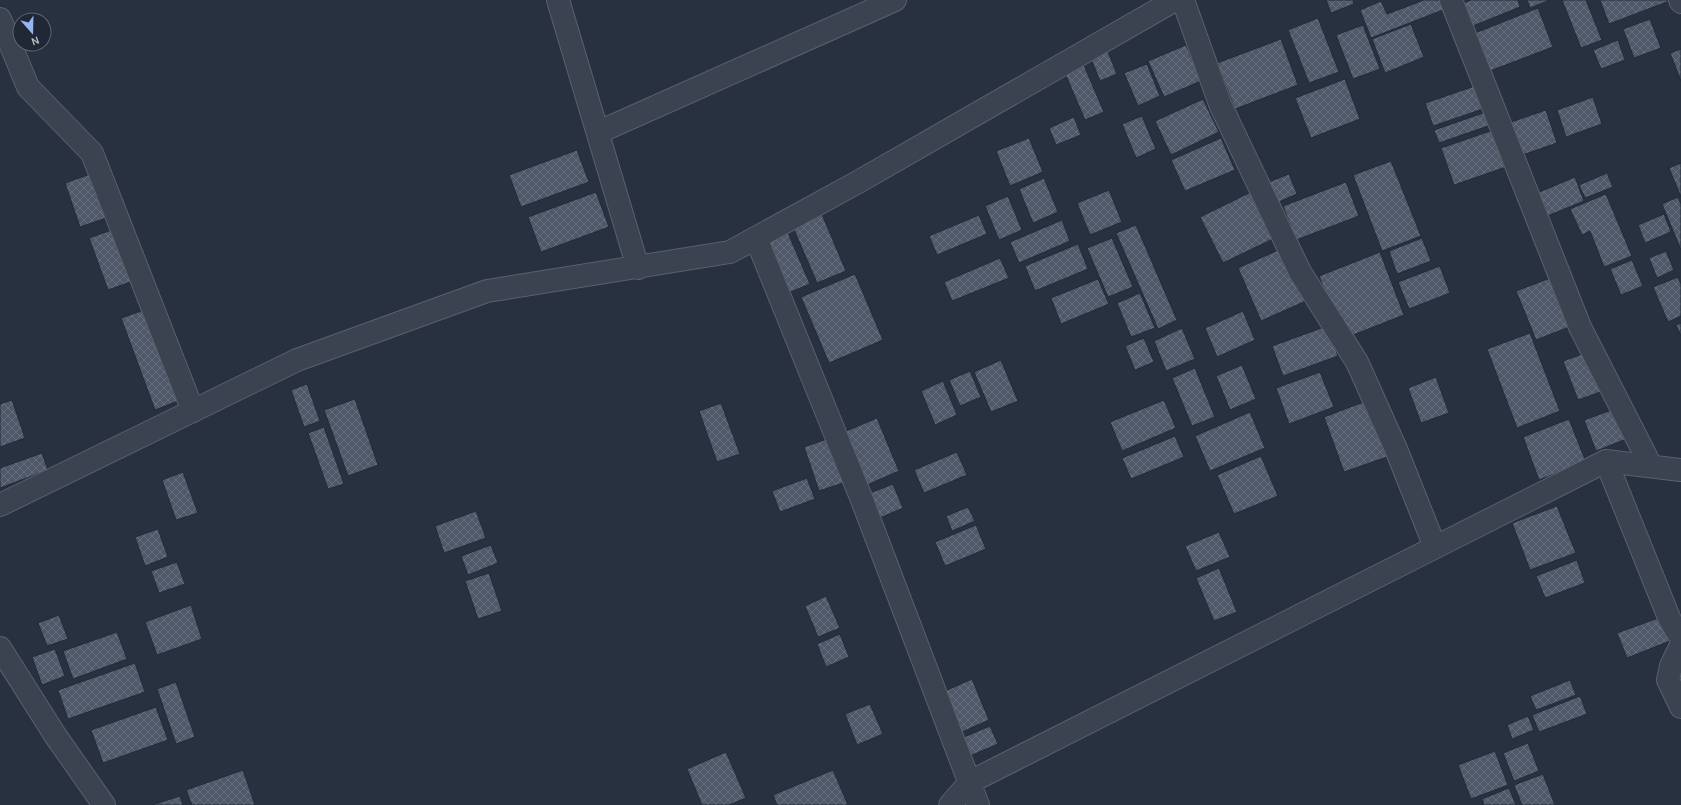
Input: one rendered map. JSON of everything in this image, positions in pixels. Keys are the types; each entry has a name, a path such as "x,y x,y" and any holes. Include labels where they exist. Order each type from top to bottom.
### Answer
{"street":[{"path":"558,0 638,268"},
{"path":"598,132 895,0"},
{"path":"0,505 297,360 487,291 638,268 730,252 858,182 1175,0"},
{"path":"1183,0 1220,104 1300,272 1357,362 1396,449 1435,547"},
{"path":"1451,0 1580,327 1651,466"},
{"path":"0,20 28,87 92,153 193,411"},
{"path":"756,238 862,500 978,805"},
{"path":"1606,461 1670,620 1681,638"},
{"path":"950,805 970,782 1606,461 1681,470"},
{"path":"1681,645 1671,666 1668,680 1681,707"},
{"path":"0,648 55,735 104,805"}],"building":[{"path":"1326,0 1353,0 1354,4 1331,13"},
{"path":"1424,0 1444,0 1448,8 1371,38 1360,10 1381,1 1387,14"},
{"path":"1471,0 1518,0 1520,7 1473,26 1464,3"},
{"path":"1527,0 1550,0 1530,8"},
{"path":"1562,0 1586,0 1602,40 1581,48"},
{"path":"1600,0 1672,0 1609,24"},
{"path":"1538,8 1553,47 1490,71 1475,33"},
{"path":"1318,18 1339,72 1309,83 1288,30"},
{"path":"1650,19 1661,48 1634,58 1623,29"},
{"path":"1411,24 1424,57 1385,73 1372,39"},
{"path":"1363,25 1380,69 1353,79 1336,35"},
{"path":"1281,39 1298,85 1235,109 1217,63"},
{"path":"1618,40 1625,60 1601,69 1593,50"},
{"path":"1186,45 1201,81 1164,97 1148,61"},
{"path":"1106,47 1117,74 1100,81 1089,54"},
{"path":"1681,49 1681,81 1670,53"},
{"path":"1083,63 1104,112 1085,120 1064,71"},
{"path":"1147,64 1160,96 1138,106 1124,73"},
{"path":"1345,79 1360,119 1311,138 1295,98"},
{"path":"1478,85 1486,108 1433,126 1425,103"},
{"path":"1593,97 1602,124 1566,137 1557,110"},
{"path":"1203,99 1219,132 1171,155 1155,121"},
{"path":"1546,110 1557,143 1520,156 1508,123"},
{"path":"1489,111 1494,124 1439,143 1434,130"},
{"path":"1142,116 1156,149 1136,158 1122,124"},
{"path":"1074,117 1081,135 1056,145 1049,128"},
{"path":"1499,128 1512,165 1454,185 1441,148"},
{"path":"1029,138 1043,172 1010,186 996,151"},
{"path":"1221,138 1235,170 1185,191 1171,160"},
{"path":"577,150 589,182 521,207 509,175"},
{"path":"1391,161 1421,236 1382,251 1353,175"},
{"path":"1681,163 1681,197 1669,168"},
{"path":"96,172 112,216 80,227 65,183"},
{"path":"1607,173 1613,187 1585,198 1579,185"},
{"path":"1289,174 1297,194 1274,204 1266,183"},
{"path":"1575,177 1584,201 1540,219 1530,196"},
{"path":"1044,178 1058,212 1033,223 1019,189"},
{"path":"1346,182 1359,216 1296,240 1283,206"},
{"path":"1109,190 1122,222 1090,235 1077,203"},
{"path":"1253,191 1275,238 1223,263 1200,217"},
{"path":"596,192 609,227 541,252 528,217"},
{"path":"1606,194 1632,256 1604,267 1590,231 1582,235 1570,209"},
{"path":"1008,196 1022,230 999,240 985,206"},
{"path":"1678,197 1681,204 1681,250 1662,204"},
{"path":"821,212 846,271 817,283 792,225"},
{"path":"1664,214 1671,232 1645,243 1638,225"},
{"path":"979,215 987,234 937,255 929,236"},
{"path":"1062,220 1070,241 1019,263 1010,242"},
{"path":"1136,225 1177,320 1158,329 1116,233"},
{"path":"117,228 136,280 108,290 89,238"},
{"path":"788,233 810,284 788,293 767,242"},
{"path":"1112,238 1133,287 1108,297 1087,248"},
{"path":"1422,238 1431,261 1397,274 1389,251"},
{"path":"1078,244 1088,269 1035,291 1025,266"},
{"path":"1283,248 1306,301 1261,321 1238,268"},
{"path":"1666,251 1674,270 1657,278 1649,258"},
{"path":"1380,252 1404,315 1343,339 1319,276"},
{"path":"1000,258 1009,278 952,301 944,282"},
{"path":"1632,260 1643,286 1621,295 1610,269"},
{"path":"1440,266 1450,293 1409,309 1398,282"},
{"path":"855,274 883,340 829,363 801,297"},
{"path":"1558,275 1577,324 1536,340 1516,291"},
{"path":"1678,277 1681,284 1681,316 1668,322 1653,287"},
{"path":"1098,279 1109,304 1061,324 1051,298"},
{"path":"1140,293 1155,328 1131,337 1117,303"},
{"path":"150,308 183,399 155,410 121,318"},
{"path":"1243,311 1255,340 1217,357 1205,328"},
{"path":"1681,323 1681,336 1676,325"},
{"path":"1327,326 1338,356 1283,376 1272,346"},
{"path":"1182,328 1195,359 1166,371 1154,341"},
{"path":"1530,333 1560,411 1517,428 1487,349"},
{"path":"1144,338 1154,362 1135,370 1125,346"},
{"path":"1591,351 1606,390 1578,400 1563,361"},
{"path":"1001,360 1018,401 991,412 974,372"},
{"path":"1242,365 1256,399 1230,410 1216,376"},
{"path":"1195,368 1215,417 1192,426 1172,378"},
{"path":"970,371 981,397 960,406 949,380"},
{"path":"1320,372 1334,407 1289,424 1276,388"},
{"path":"1436,377 1449,413 1421,423 1408,388"},
{"path":"943,381 957,415 935,425 921,391"},
{"path":"307,384 320,421 304,427 291,390"},
{"path":"355,399 378,465 348,476 324,410"},
{"path":"12,400 25,438 0,447 0,404"},
{"path":"1164,400 1176,428 1122,451 1110,422"},
{"path":"1366,401 1387,457 1344,472 1324,417"},
{"path":"721,403 740,454 717,462 699,411"},
{"path":"1617,408 1629,438 1596,451 1584,420"},
{"path":"1250,412 1265,448 1210,471 1195,436"},
{"path":"877,418 899,471 867,485 844,432"},
{"path":"1569,419 1586,462 1539,480 1523,437"},
{"path":"324,427 344,484 328,489 308,433"},
{"path":"1175,436 1184,457 1131,479 1122,458"},
{"path":"833,437 849,481 819,491 804,447"},
{"path":"957,452 967,475 924,493 914,470"},
{"path":"42,453 48,470 0,488 0,468"},
{"path":"1261,456 1278,496 1234,514 1217,475"},
{"path":"183,472 198,513 176,520 162,480"},
{"path":"807,478 815,499 780,512 772,491"},
{"path":"893,484 903,508 880,518 870,493"},
{"path":"1557,506 1576,553 1530,570 1512,523"},
{"path":"968,507 975,521 952,531 946,516"},
{"path":"476,511 486,538 444,553 435,526"},
{"path":"976,525 986,549 945,566 935,542"},
{"path":"158,529 168,557 145,566 135,537"},
{"path":"1219,532 1230,557 1196,571 1185,546"},
{"path":"491,545 498,563 468,575 461,556"},
{"path":"1577,560 1585,583 1545,598 1536,576"},
{"path":"177,562 185,584 159,593 151,571"},
{"path":"1219,568 1237,612 1214,621 1196,578"},
{"path":"489,573 502,611 478,619 465,581"},
{"path":"826,596 840,628 818,637 805,606"},
{"path":"191,605 202,639 157,655 145,622"},
{"path":"59,615 68,639 47,646 38,623"},
{"path":"1661,617 1670,641 1627,658 1617,633"},
{"path":"117,632 127,659 73,679 63,651"},
{"path":"840,634 849,657 826,667 817,644"},
{"path":"55,649 65,676 42,685 32,657"},
{"path":"135,663 145,692 68,719 58,690"},
{"path":"972,679 989,720 962,732 945,691"},
{"path":"1570,680 1576,695 1536,710 1530,696"},
{"path":"176,682 195,737 176,744 157,689"},
{"path":"1580,696 1587,714 1539,732 1532,715"},
{"path":"870,704 883,734 857,745 845,714"},
{"path":"156,707 168,740 103,763 91,730"},
{"path":"1528,716 1534,730 1512,739 1507,725"},
{"path":"990,726 998,744 965,758 957,740"},
{"path":"1528,743 1539,771 1514,781 1503,753"},
{"path":"1495,751 1508,785 1471,799 1458,765"},
{"path":"726,752 746,798 729,805 702,805 687,769"},
{"path":"243,770 255,805 192,805 186,790"},
{"path":"833,770 848,805 777,805 773,795"},
{"path":"1543,774 1555,805 1522,805 1514,785"},
{"path":"1509,788 1516,805 1484,805 1482,799"},
{"path":"180,796 183,805 152,805"}]}
